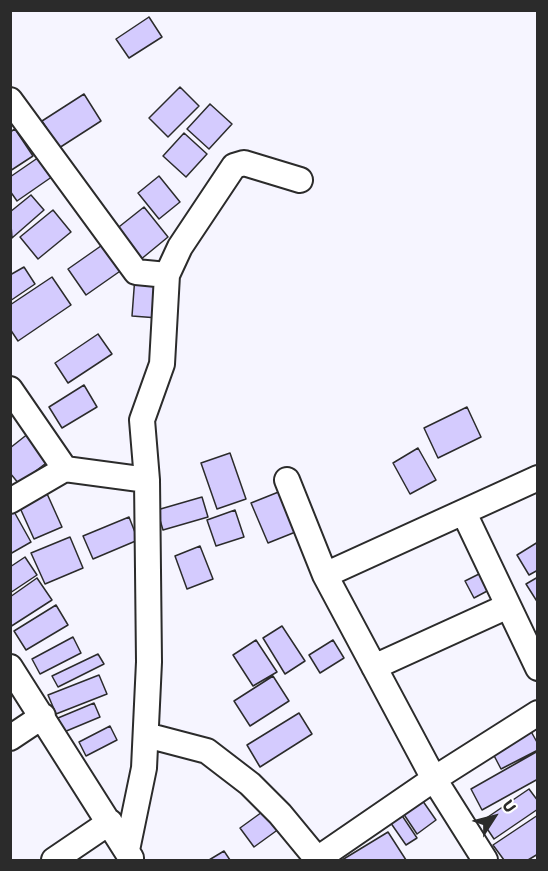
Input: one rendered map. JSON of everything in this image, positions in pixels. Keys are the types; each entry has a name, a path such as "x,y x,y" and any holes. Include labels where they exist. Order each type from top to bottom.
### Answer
{"street":[{"path":"10,100 136,272 167,275"},
{"path":"130,855 144,768 149,662 147,480 142,420 162,364 167,275 180,247 234,166 244,163 300,180"},
{"path":"10,389 65,469"},
{"path":"10,501 65,469 147,480"},
{"path":"325,574 537,478"},
{"path":"287,480 325,574 434,779 485,861"},
{"path":"464,513 537,668"},
{"path":"374,667 508,606"},
{"path":"10,667 130,855"},
{"path":"146,735 207,751 250,784 280,814 317,860 434,779 537,713"},
{"path":"10,738 43,716"},
{"path":"54,861 110,822"}],"building":[{"path":"149,17 162,37 129,58 116,39"},
{"path":"180,87 199,106 168,137 149,118"},
{"path":"84,94 101,121 59,148 42,121"},
{"path":"210,104 232,124 209,149 187,129"},
{"path":"15,129 33,156 10,171 10,132"},
{"path":"184,133 207,154 186,177 163,156"},
{"path":"42,155 56,174 17,201 10,191 10,177"},
{"path":"159,176 180,202 159,219 138,193"},
{"path":"31,195 44,210 12,238 10,212"},
{"path":"144,207 168,237 134,265 110,234"},
{"path":"53,210 71,232 38,259 20,237"},
{"path":"108,241 126,267 86,295 68,269"},
{"path":"24,267 35,284 10,301 10,275"},
{"path":"135,276 161,278 158,318 132,316"},
{"path":"52,277 71,305 18,341 10,329 10,305"},
{"path":"98,334 112,354 68,383 55,363"},
{"path":"84,385 97,407 62,428 49,407"},
{"path":"467,407 481,437 438,458 424,428"},
{"path":"29,433 50,460 19,484 10,473 10,448"},
{"path":"418,448 436,480 410,494 393,463"},
{"path":"230,453 246,499 217,509 201,463"},
{"path":"44,487 62,527 34,539 16,499"},
{"path":"281,491 298,531 268,543 251,503"},
{"path":"202,497 208,517 163,530 157,510"},
{"path":"12,508 31,542 10,554 10,509"},
{"path":"235,510 244,537 216,546 207,520"},
{"path":"129,517 138,540 93,559 83,536"},
{"path":"70,537 83,568 45,584 31,553"},
{"path":"538,542 538,570 529,575 517,555"},
{"path":"200,546 213,579 187,589 175,556"},
{"path":"25,557 37,575 10,593 10,567"},
{"path":"483,572 491,589 474,598 465,581"},
{"path":"538,577 538,603 526,584"},
{"path":"37,578 52,600 10,627 10,597"},
{"path":"56,605 68,625 26,650 14,631"},
{"path":"282,626 305,661 285,674 263,638"},
{"path":"73,637 81,653 40,674 32,659"},
{"path":"256,640 277,672 253,686 233,655"},
{"path":"333,640 344,658 320,673 309,655"},
{"path":"98,654 104,664 58,687 52,676"},
{"path":"99,675 107,694 56,714 48,695"},
{"path":"273,676 289,701 250,726 234,701"},
{"path":"94,703 100,717 64,732 58,718"},
{"path":"299,713 312,734 260,767 247,745"},
{"path":"110,726 117,740 86,756 79,742"},
{"path":"528,726 538,744 538,750 501,769 489,746"},
{"path":"538,751 538,779 482,810 471,789"},
{"path":"529,789 538,801 538,809 494,839 482,821"},
{"path":"420,797 436,820 417,834 401,810"},
{"path":"269,807 283,826 254,847 240,828"},
{"path":"399,811 417,838 406,845 388,819"},
{"path":"538,815 538,854 528,860 504,860 493,845"},
{"path":"388,832 406,860 342,860"},
{"path":"224,851 230,860 209,860"}]}
